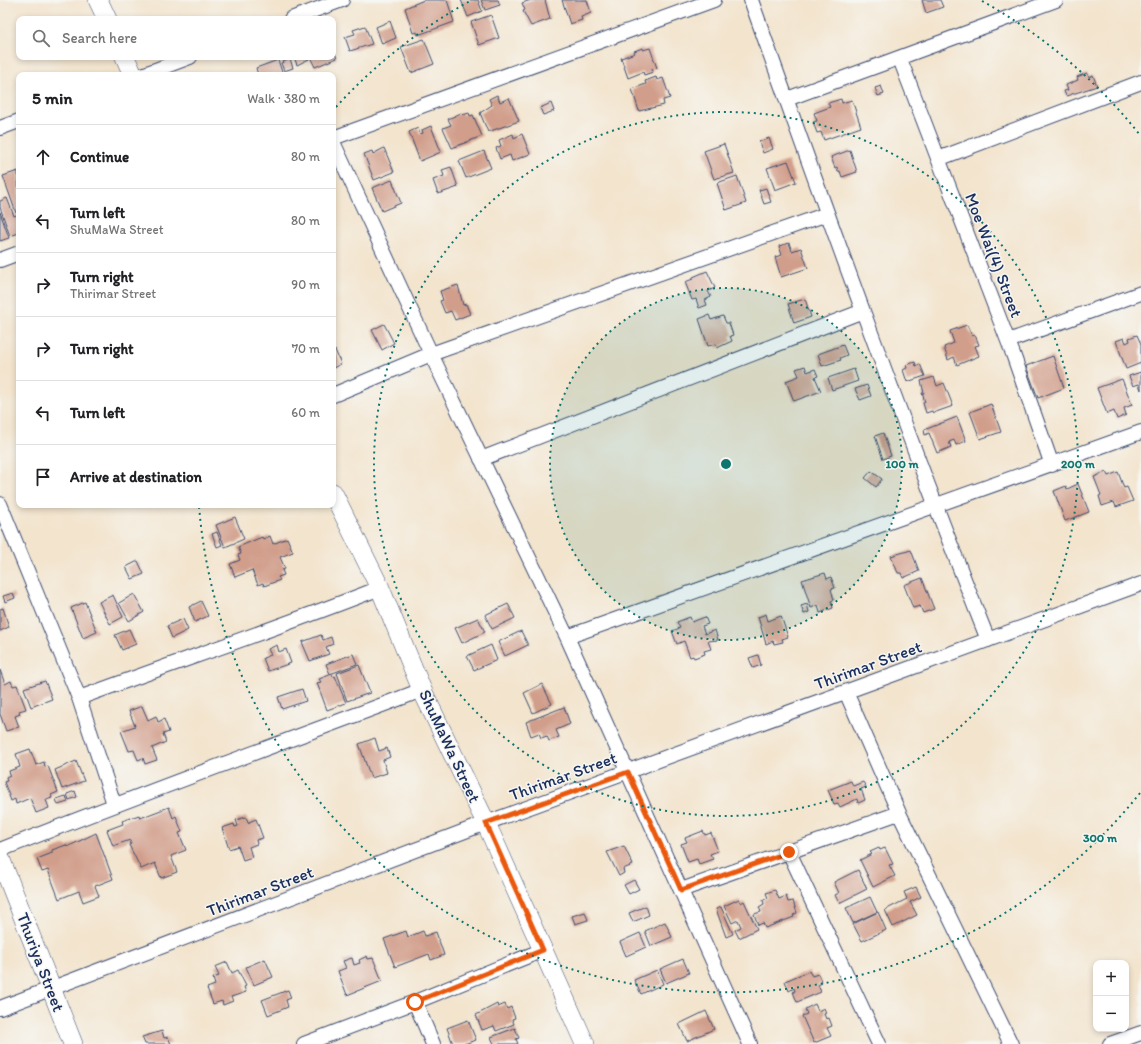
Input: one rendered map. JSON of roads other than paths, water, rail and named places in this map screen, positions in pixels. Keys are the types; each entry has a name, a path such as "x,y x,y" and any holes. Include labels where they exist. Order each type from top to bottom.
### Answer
{"street":[{"path":"98,0 106,16"},
{"path":"300,16 342,0"},
{"path":"336,137 714,0"},
{"path":"751,0 827,214 935,506 988,640"},
{"path":"786,99 900,59 1056,0"},
{"name":"Moe Wai(4) Street","path":"900,59 1008,341 1052,465"},
{"path":"126,60 132,72"},
{"path":"150,72 182,60"},
{"path":"938,159 1141,82"},
{"path":"0,128 16,122"},
{"path":"336,148 431,354 567,637 750,1044"},
{"path":"336,394 431,354 827,214"},
{"path":"0,260 16,254"},
{"path":"1008,341 1141,293"},
{"path":"481,459 863,311"},
{"path":"567,637 1141,432"},
{"name":"ShuMaWa Street","path":"336,499 380,588 422,690 486,823 585,1044"},
{"path":"0,504 79,698 114,804"},
{"name":"Thirimar Street","path":"0,1008 486,823 1141,584"},
{"path":"79,698 215,648 288,624 380,588"},
{"path":"0,850 114,804 174,784 422,690"},
{"path":"846,692 900,813 1011,1044"},
{"path":"681,890 900,813"},
{"path":"789,852 879,1044"},
{"name":"Thuriya Street","path":"0,858 73,1044"},
{"path":"304,1044 415,1002 543,950"},
{"path":"415,1002 433,1044"},
{"path":"1110,1044 1141,1033"}]}
